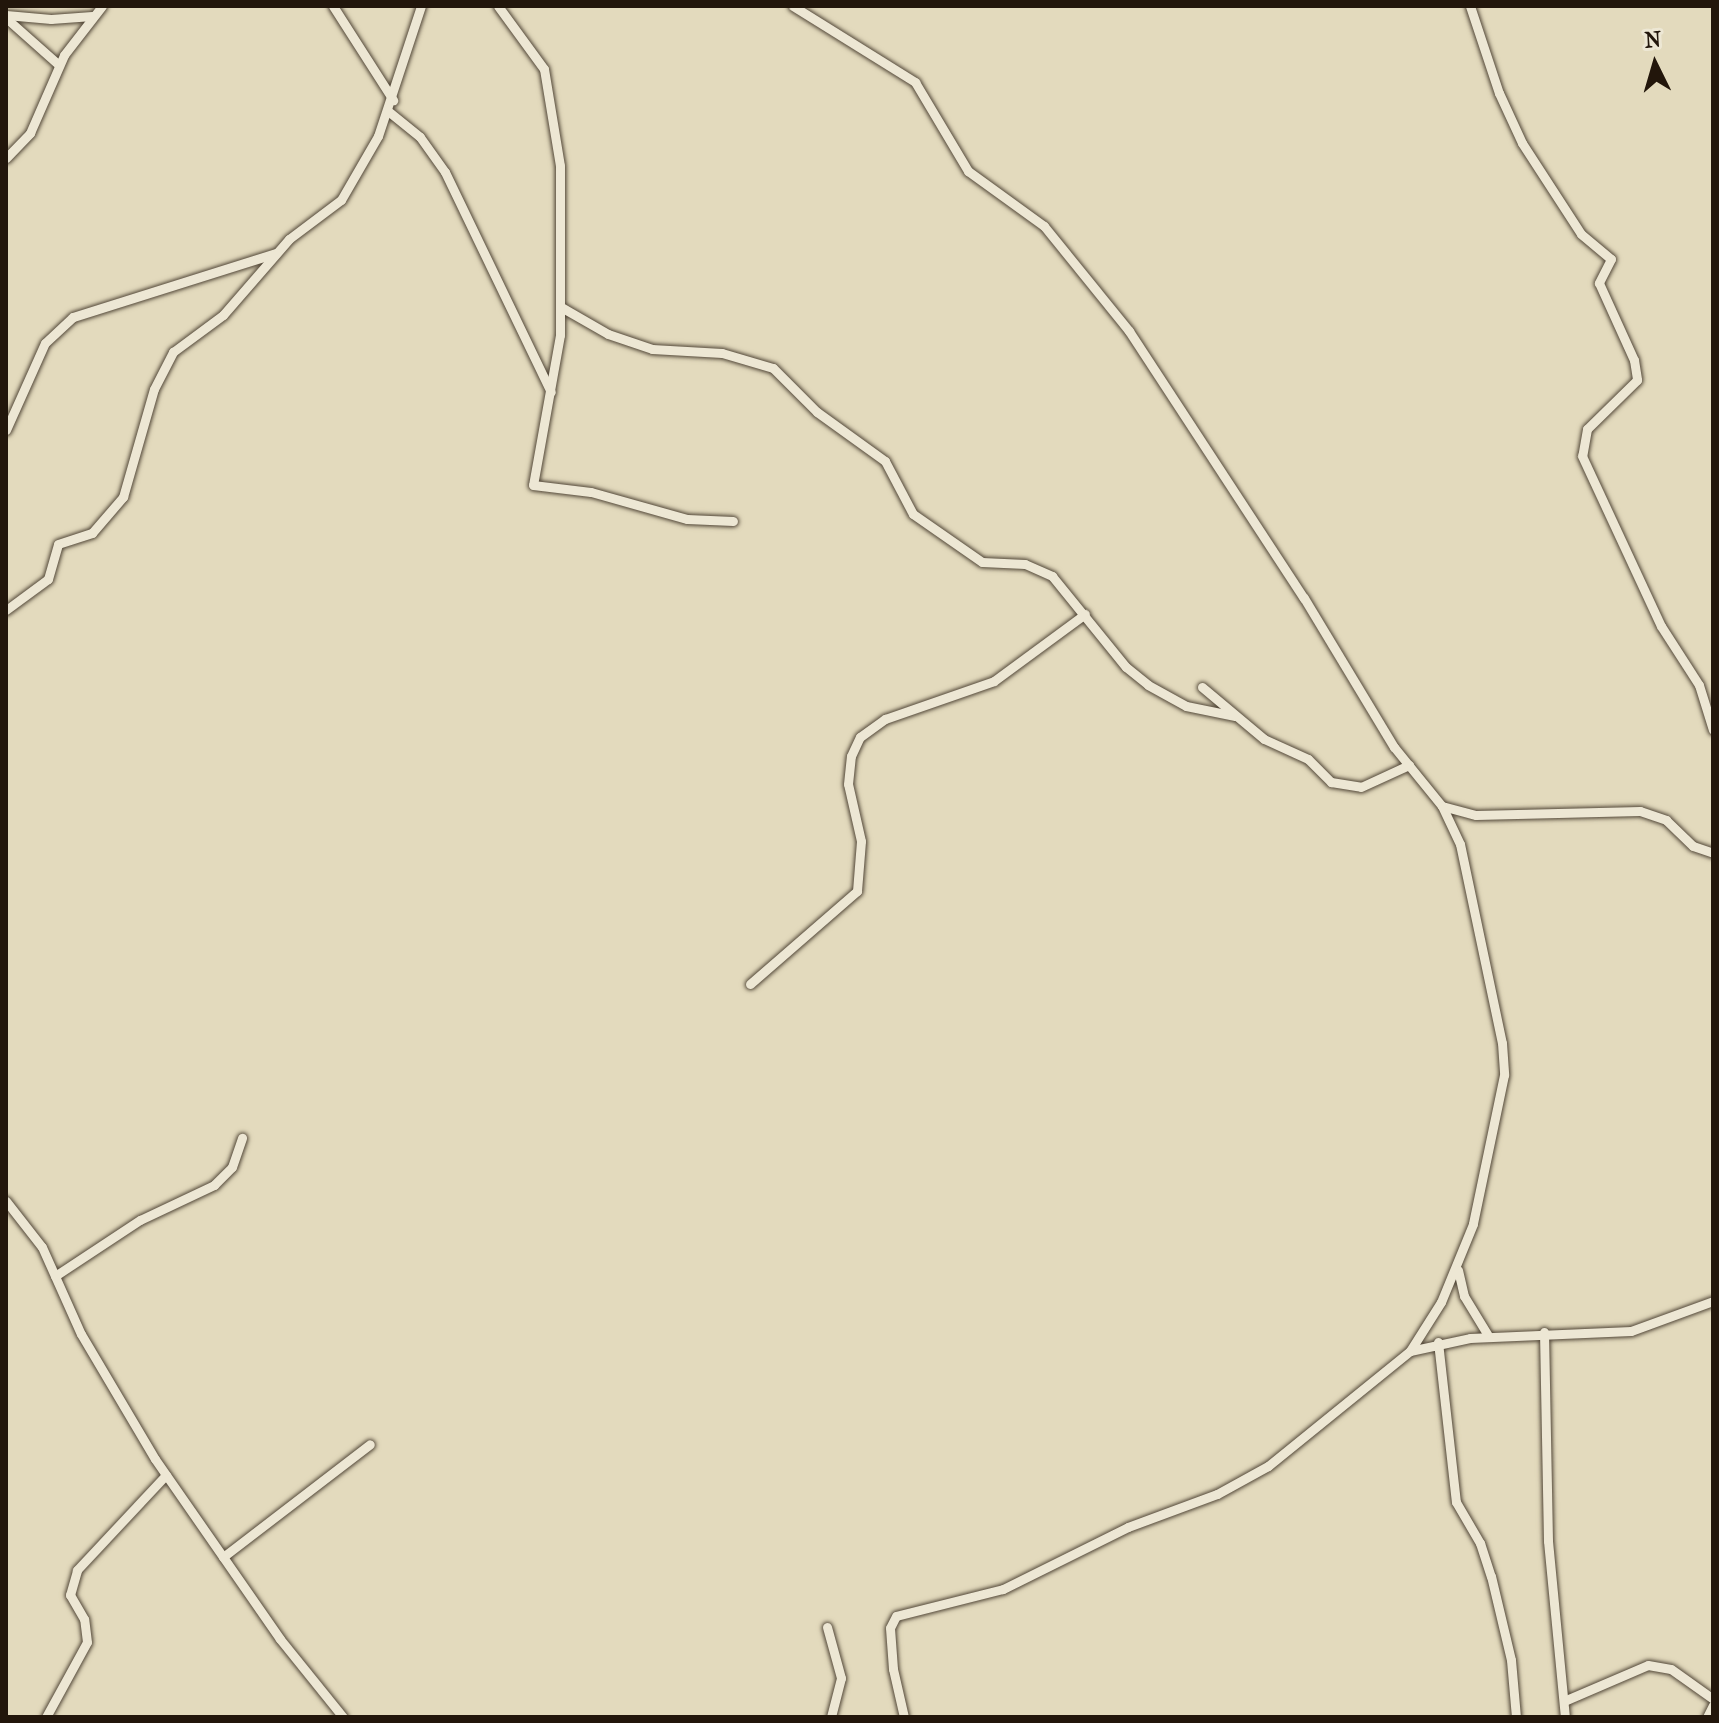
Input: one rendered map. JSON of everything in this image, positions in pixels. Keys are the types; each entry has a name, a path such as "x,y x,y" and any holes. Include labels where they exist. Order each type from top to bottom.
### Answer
{"street":[{"path":"6,158 30,133 59,65 102,6"},
{"path":"333,6 393,100"},
{"path":"6,610 48,579 58,544 92,533 123,497 164,363 184,341 223,315 261,277 276,253 341,200 366,161 393,100 421,6"},
{"path":"498,6 538,58 549,88 560,166 556,212 561,307 551,392 534,487 591,492 687,519 733,521"},
{"path":"793,6 915,82 968,171 1034,217 1095,287 1149,361 1409,765 1442,806 1460,844 1472,891 1504,1075 1489,1157 1458,1266 1410,1351"},
{"path":"1470,6 1499,93 1522,143 1581,234 1611,259 1599,283 1634,360 1637,380 1587,429 1582,456 1661,626 1699,685 1713,730"},
{"path":"6,16 51,19 92,16"},
{"path":"6,16 59,65"},
{"path":"388,111 420,137 445,172 551,392"},
{"path":"6,430 45,343 73,317 276,253"},
{"path":"561,307 608,334 652,349 722,353 773,368 817,412 885,461 913,514 982,562 1025,564 1052,576 1126,667 1148,685 1186,706 1235,716"},
{"path":"750,984 857,891 861,841 848,784 851,756 860,737 885,719 994,681 1085,614"},
{"path":"1202,687 1235,716 1345,787 1375,782 1409,765"},
{"path":"1442,806 1476,815 1649,812 1712,854"},
{"path":"55,1276 140,1220 214,1185 232,1167 242,1138"},
{"path":"6,1201 29,1227 116,1398 166,1475 223,1557 343,1717"},
{"path":"1458,1266 1464,1296 1489,1337"},
{"path":"904,1717 893,1669 890,1628 896,1616 1003,1589 1128,1527 1217,1494 1268,1466 1410,1351 1438,1342 1544,1332 1631,1331 1712,1302"},
{"path":"1544,1332 1548,1541 1565,1717"},
{"path":"1438,1342 1452,1482 1459,1513 1480,1543 1491,1576 1511,1660 1516,1717"},
{"path":"223,1557 370,1444"},
{"path":"46,1717 87,1642 84,1619 70,1595 77,1570 166,1475"},
{"path":"827,1627 841,1678 831,1717"},
{"path":"1564,1701 1648,1665 1671,1669 1713,1699"},
{"path":"1707,1717 1713,1705"}]}
